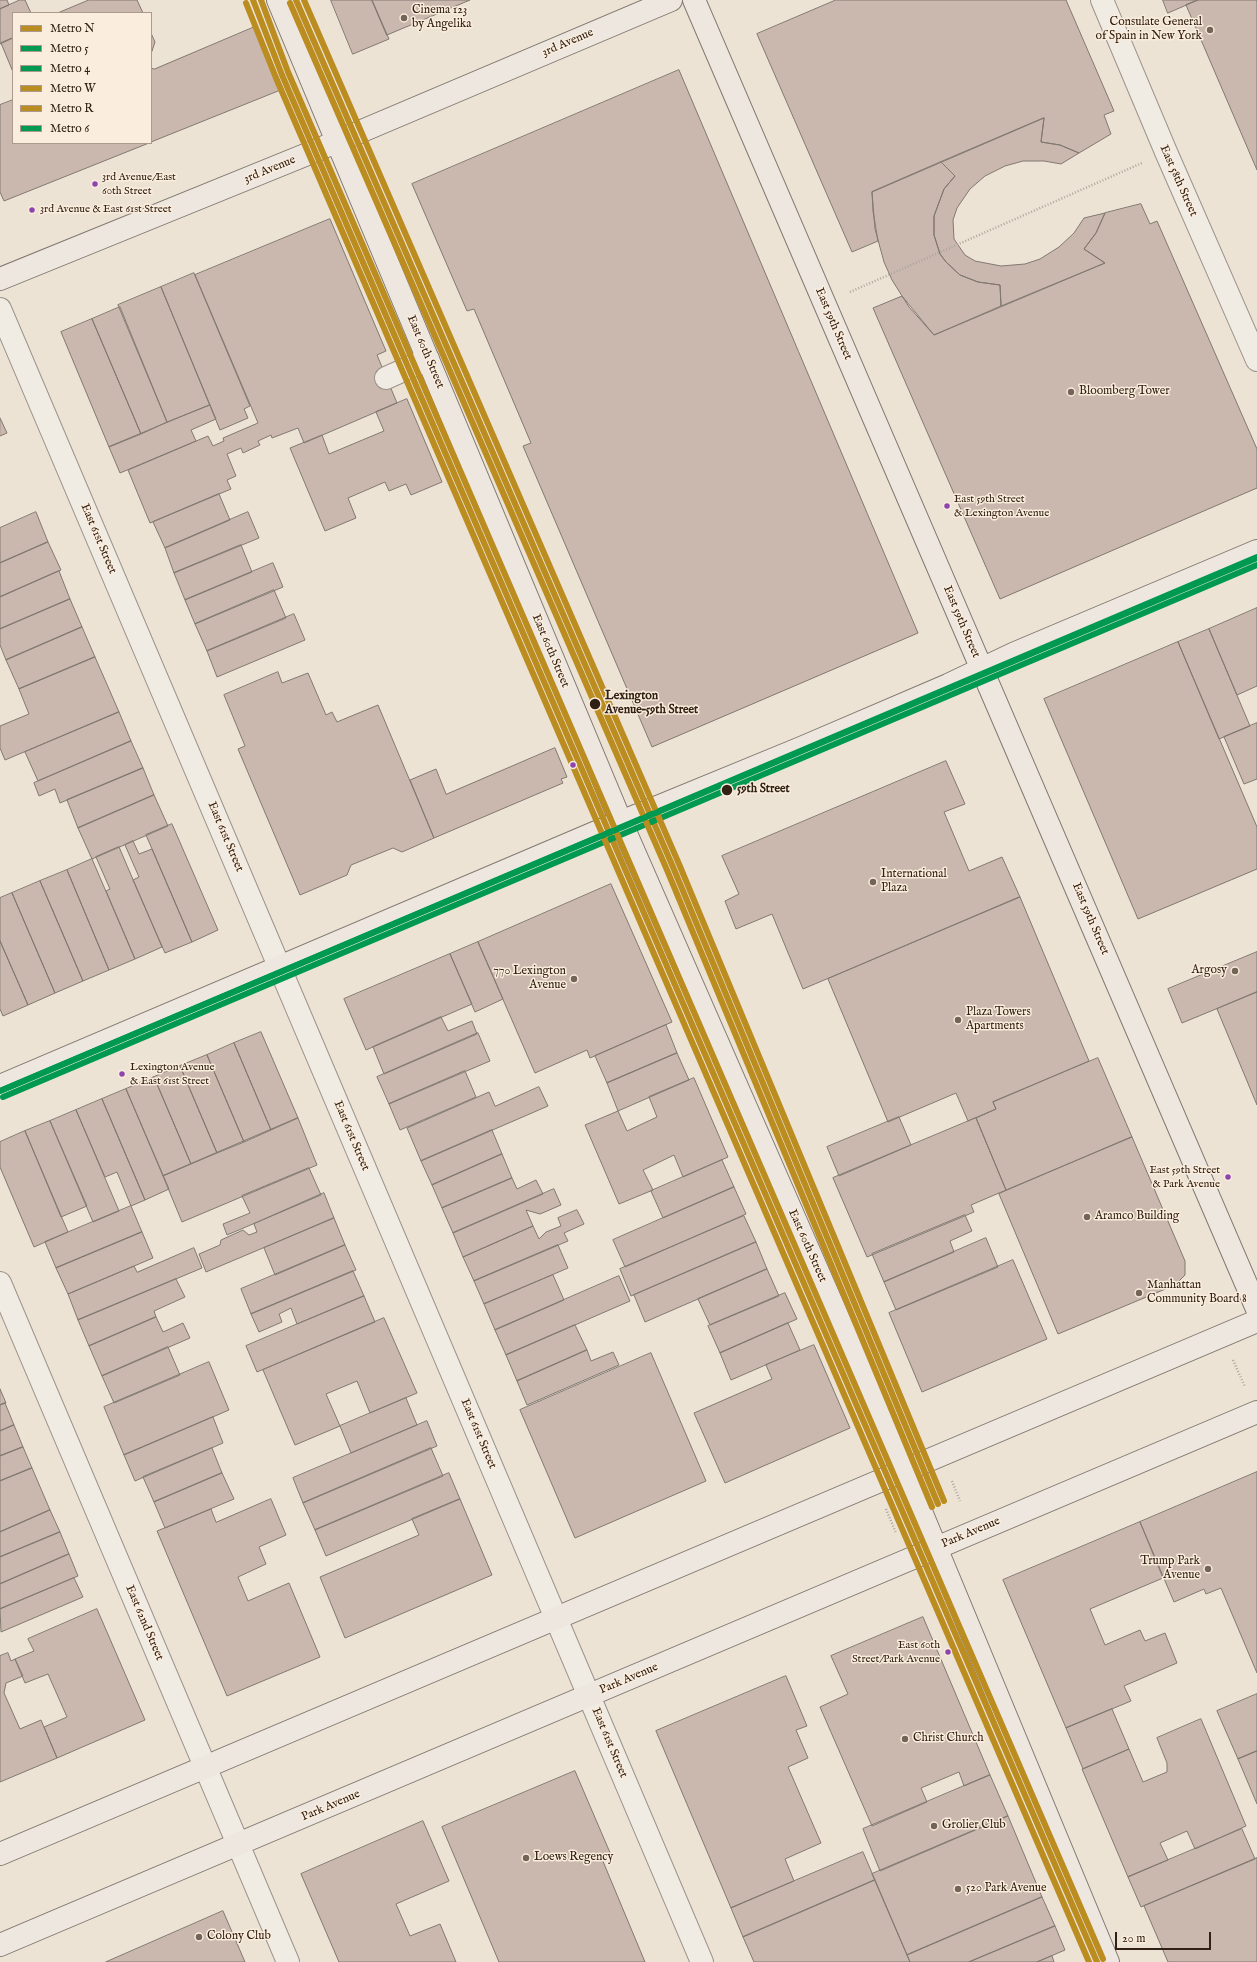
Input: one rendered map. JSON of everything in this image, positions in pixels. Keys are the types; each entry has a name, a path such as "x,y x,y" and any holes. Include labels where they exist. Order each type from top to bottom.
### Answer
{"main road":[{"name":"East 60th Street","path":"278,0 621,822 904,1471 1108,1962"},
{"name":"3rd Avenue","path":"0,279 337,142 671,0"},
{"name":"East 59th Street","path":"694,0 981,669 1002,713 1257,1309"},
{"path":"0,1086 621,822 809,745 1014,654 1257,551"},
{"path":"0,1854 206,1768 1257,1321"},
{"name":"Park Avenue","path":"0,1946 1257,1412"}],"street":[{"name":"East 58th Street","path":"1102,0 1166,152 1251,331 1257,360"},
{"name":"East 61st Street","path":"0,309 702,1962"},
{"path":"386,378 428,359"},
{"name":"East 62nd Street","path":"0,1283 288,1962"}],"path":[{"path":"824,304 1166,152"},
{"path":"1232,1359 1245,1387"},
{"path":"950,1475 960,1501"},
{"path":"884,1502 896,1533"}],"building":[{"path":"0,0 7,0 9,5 0,9"},
{"path":"20,0 25,0 31,12 12,12 12,38 0,44 0,9"},
{"path":"89,0 137,0 143,12 60,12"},
{"path":"331,0 372,0 389,39 353,54"},
{"name":"Cinema 123 by Angelika","path":"372,0 470,0 387,35"},
{"path":"836,0 1066,0 1114,111 1104,115 1111,134 1079,153 1060,145 1041,142 1044,118 872,192 873,211 878,241 852,252 757,34"},
{"path":"1163,0 1198,0 1168,13"},
{"path":"1198,0 1257,0 1257,170 1186,5"},
{"path":"257,26 283,89 152,142 152,68 154,69"},
{"path":"152,35 155,42 152,51"},
{"path":"12,38 12,70 1,43"},
{"path":"679,70 918,633 652,747 523,446 531,443 474,309 467,311 412,184"},
{"path":"12,100 12,144 146,144 4,201 0,192 0,105"},
{"path":"1044,118 1041,142 1060,145 1079,153 1061,164 1044,161 1023,161 1005,166 985,176 970,189 957,208 953,220 954,239 965,255 975,261 1001,266 1025,264 1040,259 1059,247 1074,233 1084,218 1105,213 1096,233 1084,249 1105,263 1001,306 1000,285 978,282 960,275 940,254 934,235 934,216 944,189 955,176 941,162"},
{"path":"941,162 955,176 944,189 934,216 934,235 940,254 960,275 978,282 1000,285 1001,306 934,335 909,307 892,280 884,262 875,229 872,192"},
{"name":"Bloomberg Tower","path":"1141,204 1150,224 1157,221 1257,449 1257,488 1000,599 873,308 902,296 934,335 1105,263 1084,249 1096,233 1105,213"},
{"path":"330,219 386,351 377,355 397,403 304,443 298,428 272,438 271,435 258,441 260,445 243,453 241,448 227,454 236,476 227,480 231,489 150,523 128,470 208,436 213,446 224,441 223,438 258,423 195,275"},
{"path":"194,273 250,406 244,409 248,418 220,430 161,287"},
{"path":"161,287 210,405 167,422 118,305"},
{"path":"120,307 167,422 141,434 92,319"},
{"path":"92,319 141,434 109,447 61,332"},
{"path":"407,399 442,482 411,495 406,484 389,491 385,482 348,498 356,518 325,531 290,448 322,435 329,454 384,431 376,412"},
{"path":"210,405 216,419 191,430 196,441 120,473 109,447"},
{"path":"0,418 7,433 0,436"},
{"path":"219,494 230,520 165,548 153,522"},
{"path":"36,512 48,542 0,563 0,528"},
{"path":"248,512 259,538 174,573 165,548"},
{"path":"48,542 61,570 0,597 0,563"},
{"path":"241,545 252,572 185,600 174,573"},
{"path":"273,563 283,587 195,624 185,600"},
{"path":"59,571 70,599 0,629 0,597"},
{"path":"274,590 286,618 207,651 195,624"},
{"path":"70,599 82,627 6,660 0,645 0,629"},
{"path":"1257,608 1257,686 1237,695 1209,629"},
{"path":"294,614 305,640 217,677 207,651"},
{"path":"82,627 95,657 19,689 6,660"},
{"path":"1209,629 1250,726 1219,739 1178,642"},
{"path":"1178,642 1257,827 1257,869 1138,919 1044,699"},
{"path":"95,657 119,712 5,760 0,748 0,726 29,714 19,689"},
{"path":"278,672 282,683 308,673 326,715 332,712 337,722 378,705 434,838 402,852 393,848 351,865 347,875 300,895 238,749 245,746 224,695"},
{"path":"119,712 131,741 38,781 25,752"},
{"path":"1257,723 1257,779 1244,784 1224,737"},
{"path":"131,741 143,768 60,803 55,789 39,796 34,783"},
{"path":"555,748 567,777 561,779 563,783 434,838 410,780 436,769 446,794"},
{"name":"International Plaza","path":"946,761 965,804 944,812 969,871 1002,857 1020,897 803,989 772,914 736,929 725,901 739,894 722,856"},
{"path":"143,768 154,795 78,828 67,800"},
{"path":"154,795 168,826 92,859 78,828"},
{"path":"172,824 218,930 192,942 146,835"},
{"path":"133,841 139,854 152,849 192,942 165,953 133,880 139,877 125,845"},
{"path":"119,847 162,947 135,959 106,891 110,889 96,857"},
{"path":"92,859 135,959 109,970 67,870"},
{"path":"67,870 109,970 83,981 40,881"},
{"path":"40,881 83,981 55,993 12,893"},
{"name":"770 Lexington Avenue","path":"611,884 672,1022 590,1058 587,1050 535,1073 478,942"},
{"path":"12,893 55,993 28,1005 0,941 0,898"},
{"name":"Plaza Towers Apartments","path":"1020,897 1089,1061 993,1102 996,1109 968,1121 956,1093 888,1122 828,979"},
{"path":"0,941 28,1005 3,1016 0,1009"},
{"path":"478,942 503,999 475,1012 450,954"},
{"name":"Argosy","path":"1257,952 1257,992 1182,1023 1168,989"},
{"path":"450,954 472,1004 366,1050 344,999"},
{"path":"1257,992 1257,1105 1217,1009"},
{"path":"441,1017 448,1031 472,1021 477,1034 384,1074 373,1047"},
{"path":"666,1025 677,1053 607,1083 595,1056"},
{"path":"261,1032 298,1118 271,1130 234,1043"},
{"path":"478,1033 490,1061 389,1104 377,1077"},
{"path":"234,1043 271,1130 244,1142 207,1055"},
{"path":"677,1053 689,1080 618,1111 607,1083"},
{"path":"207,1055 244,1142 217,1153 180,1066"},
{"path":"1098,1058 1132,1137 1006,1190 976,1118 996,1109 993,1102"},
{"path":"180,1066 217,1153 191,1164 154,1077"},
{"path":"465,1071 476,1097 400,1130 389,1104"},
{"path":"154,1077 191,1164 163,1176 126,1089"},
{"path":"694,1078 728,1157 683,1177 674,1155 643,1170 653,1190 619,1204 585,1125 618,1111 627,1131 657,1117 649,1097"},
{"path":"539,1087 548,1106 421,1161 407,1128 489,1092 495,1106"},
{"path":"126,1089 169,1189 145,1200 102,1099"},
{"path":"102,1099 145,1200 131,1206 117,1172 105,1177 76,1110"},
{"path":"76,1110 119,1211 93,1222 50,1121"},
{"path":"899,1117 911,1145 839,1176 827,1147"},
{"path":"298,1118 317,1165 182,1222 163,1176"},
{"path":"976,1118 1006,1190 971,1205 974,1212 867,1257 833,1178"},
{"path":"50,1121 87,1206 61,1217 25,1131"},
{"path":"492,1130 502,1154 432,1185 421,1161"},
{"path":"25,1131 68,1232 34,1247 0,1167 0,1142"},
{"name":"Aramco Building","path":"1132,1137 1185,1261 1185,1275 1175,1285 1058,1334 999,1194"},
{"path":"502,1154 512,1178 442,1208 432,1185"},
{"path":"722,1160 734,1187 663,1218 651,1191"},
{"path":"309,1168 321,1195 227,1235 223,1224 250,1213 242,1196"},
{"path":"512,1178 517,1189 536,1180 543,1194 453,1233 442,1208"},
{"path":"734,1187 746,1214 625,1267 613,1240"},
{"path":"554,1189 561,1205 540,1214 526,1210 533,1226 463,1257 453,1233"},
{"path":"324,1193 334,1218 206,1272 199,1254 220,1245 221,1240 243,1230 249,1235 257,1232 254,1224"},
{"path":"131,1206 142,1232 56,1268 45,1242"},
{"path":"577,1210 584,1224 564,1233 568,1241 474,1281 463,1257 533,1226 539,1239 546,1232 561,1226 558,1218"},
{"path":"965,1215 972,1231 950,1241 954,1252 884,1282 872,1254"},
{"path":"744,1216 756,1242 631,1296 620,1269"},
{"path":"334,1218 345,1245 275,1275 264,1248"},
{"path":"142,1232 153,1258 68,1294 56,1268"},
{"path":"986,1238 998,1267 896,1310 884,1282"},
{"path":"756,1242 767,1269 645,1322 634,1295"},
{"path":"345,1245 356,1270 251,1314 241,1289"},
{"path":"558,1245 568,1268 484,1304 474,1281"},
{"path":"194,1248 202,1268 78,1320 68,1294 134,1266 137,1272"},
{"path":"1013,1260 1047,1339 922,1392 889,1313"},
{"path":"767,1269 779,1296 710,1325 698,1299"},
{"path":"353,1271 364,1296 297,1324 291,1308 279,1314 282,1322 259,1332 251,1314"},
{"path":"553,1275 564,1300 495,1330 484,1304"},
{"path":"619,1276 630,1301 506,1355 495,1330"},
{"path":"176,1279 185,1297 154,1311 156,1317 89,1346 78,1320"},
{"path":"785,1293 797,1319 720,1353 708,1326"},
{"path":"364,1296 375,1322 257,1372 246,1346"},
{"path":"156,1317 163,1332 183,1323 190,1338 102,1376 89,1346"},
{"path":"384,1318 417,1393 370,1413 357,1381 326,1394 340,1426 295,1445 263,1370"},
{"path":"788,1323 800,1350 731,1380 720,1353"},
{"path":"575,1325 587,1350 517,1381 506,1355"},
{"path":"814,1345 850,1428 725,1483 694,1413 772,1379 766,1365"},
{"path":"168,1347 180,1375 114,1403 102,1376"},
{"path":"587,1350 591,1361 613,1352 619,1365 527,1405 517,1381"},
{"path":"651,1353 706,1481 575,1538 520,1410"},
{"path":"209,1362 229,1410 124,1455 104,1407"},
{"path":"0,1389 6,1403 0,1405"},
{"path":"406,1398 417,1425 351,1453 340,1426"},
{"path":"5,1403 14,1425 0,1431 0,1405"},
{"path":"213,1417 223,1443 135,1481 124,1455"},
{"path":"427,1421 437,1446 303,1503 293,1478"},
{"path":"14,1425 23,1447 0,1456 0,1431"},
{"path":"23,1447 32,1468 0,1481 0,1456"},
{"path":"212,1448 222,1473 154,1502 143,1477"},
{"path":"431,1448 443,1476 315,1530 303,1503"},
{"path":"32,1468 50,1510 0,1532 0,1481"},
{"name":"Trump Park Avenue","path":"1257,1472 1257,1673 1221,1588 1206,1594 1204,1589 1174,1602 1140,1522"},
{"path":"222,1473 234,1499 165,1528 154,1502"},
{"path":"449,1473 460,1499 326,1556 315,1530"},
{"path":"271,1499 286,1535 259,1547 266,1564 238,1577 248,1601 289,1583 320,1657 227,1696 157,1531 211,1509 216,1522"},
{"path":"460,1499 492,1575 345,1638 320,1577 419,1535 412,1519"},
{"path":"50,1510 60,1532 0,1557 0,1532"},
{"path":"1140,1522 1163,1578 1090,1609 1105,1645 1140,1630 1145,1641 1165,1633 1177,1663 1124,1686 1131,1701 1066,1728 1003,1580"},
{"path":"60,1532 69,1554 0,1584 0,1557"},
{"path":"69,1554 78,1576 0,1609 0,1584"},
{"path":"74,1578 83,1597 1,1632 0,1609"},
{"path":"97,1609 145,1720 57,1758 44,1727 67,1717 48,1674 25,1683 15,1659 34,1651 28,1639"},
{"name":"Christ Church","path":"923,1617 990,1775 964,1786 959,1772 921,1788 927,1802 872,1826 820,1707 848,1694 831,1656"},
{"path":"8,1653 11,1661 15,1659 23,1676 6,1683 4,1693 20,1729 41,1720 57,1758 0,1782 0,1656"},
{"path":"786,1676 807,1726 796,1730 808,1758 788,1767 821,1843 785,1859 794,1881 731,1908 656,1731"},
{"path":"1257,1694 1257,1751 1238,1759 1217,1711"},
{"path":"1112,1709 1129,1749 1083,1769 1066,1728"},
{"path":"1201,1719 1246,1826 1195,1849 1187,1831 1160,1843 1168,1860 1128,1877 1082,1769 1129,1749 1143,1782 1167,1772 1167,1763 1157,1738"},
{"path":"1257,1751 1257,1804 1238,1759"},
{"path":"575,1771 611,1855 602,1859 645,1962 499,1962 442,1827"},
{"name":"Grolier Club","path":"990,1775 1008,1816 880,1871 863,1829"},
{"name":"520 Park Avenue","path":"1008,1816 1042,1897 907,1955 872,1874"},
{"path":"423,1821 449,1881 396,1904 410,1936 440,1924 456,1962 339,1962 301,1874"},
{"path":"1242,1829 1255,1859 1141,1907 1128,1877"},
{"path":"863,1852 875,1880 743,1937 731,1908"},
{"path":"1257,1858 1257,1962 1168,1962 1144,1906"},
{"path":"875,1880 910,1962 754,1962 743,1937"},
{"path":"1042,1897 1055,1926 969,1962 910,1962 907,1955"},
{"name":"Colony Club","path":"223,1911 245,1962 106,1962"},
{"path":"1055,1926 1065,1950 1037,1962 969,1962"},
{"path":"1052,1956 1054,1962 1037,1962"}],"metro line":[{"name":"N","path":"253,0 282,75 1097,1962"},
{"name":"R","path":"261,0 288,72 1103,1959"},
{"name":"N","path":"296,0 673,867 938,1504"},
{"name":"R","path":"304,0 679,864 944,1501"},
{"name":"W","path":"246,3 276,78 1089,1962"},
{"name":"W","path":"290,3 667,870 932,1507"},
{"name":"5","path":"0,1091 1257,557"},
{"name":"6","path":"0,1091 1257,558"},
{"name":"4","path":"3,1097 1257,565"}],"place":[{"name":"Cinema 123 by Angelika","path":"404,18"},
{"name":"Consulate General of Spain in New York","path":"1210,30"},
{"name":"3rd Avenue/East 60th Street","path":"95,184"},
{"name":"3rd Avenue & East 61st Street","path":"32,210"},
{"name":"Bloomberg Tower","path":"1071,392"},
{"name":"East 59th Street & Lexington Avenue","path":"947,506"},
{"name":"Lexington Avenue–59th Street","path":"595,704"},
{"name":"59th Street","path":"727,790"},
{"name":"International Plaza","path":"873,882"},
{"name":"Argosy","path":"1235,971"},
{"name":"770 Lexington Avenue","path":"574,979"},
{"name":"Plaza Towers Apartments","path":"958,1020"},
{"name":"Lexington Avenue & East 61st Street","path":"122,1074"},
{"name":"East 59th Street & Park Avenue","path":"1228,1177"},
{"name":"Aramco Building","path":"1087,1217"},
{"name":"Manhattan Community Board 8","path":"1139,1293"},
{"name":"Trump Park Avenue","path":"1208,1569"},
{"name":"East 60th Street/Park Avenue","path":"948,1652"},
{"name":"Christ Church","path":"905,1739"},
{"name":"Grolier Club","path":"934,1826"},
{"name":"Loews Regency","path":"526,1858"},
{"name":"520 Park Avenue","path":"958,1889"},
{"name":"Colony Club","path":"199,1937"}]}
